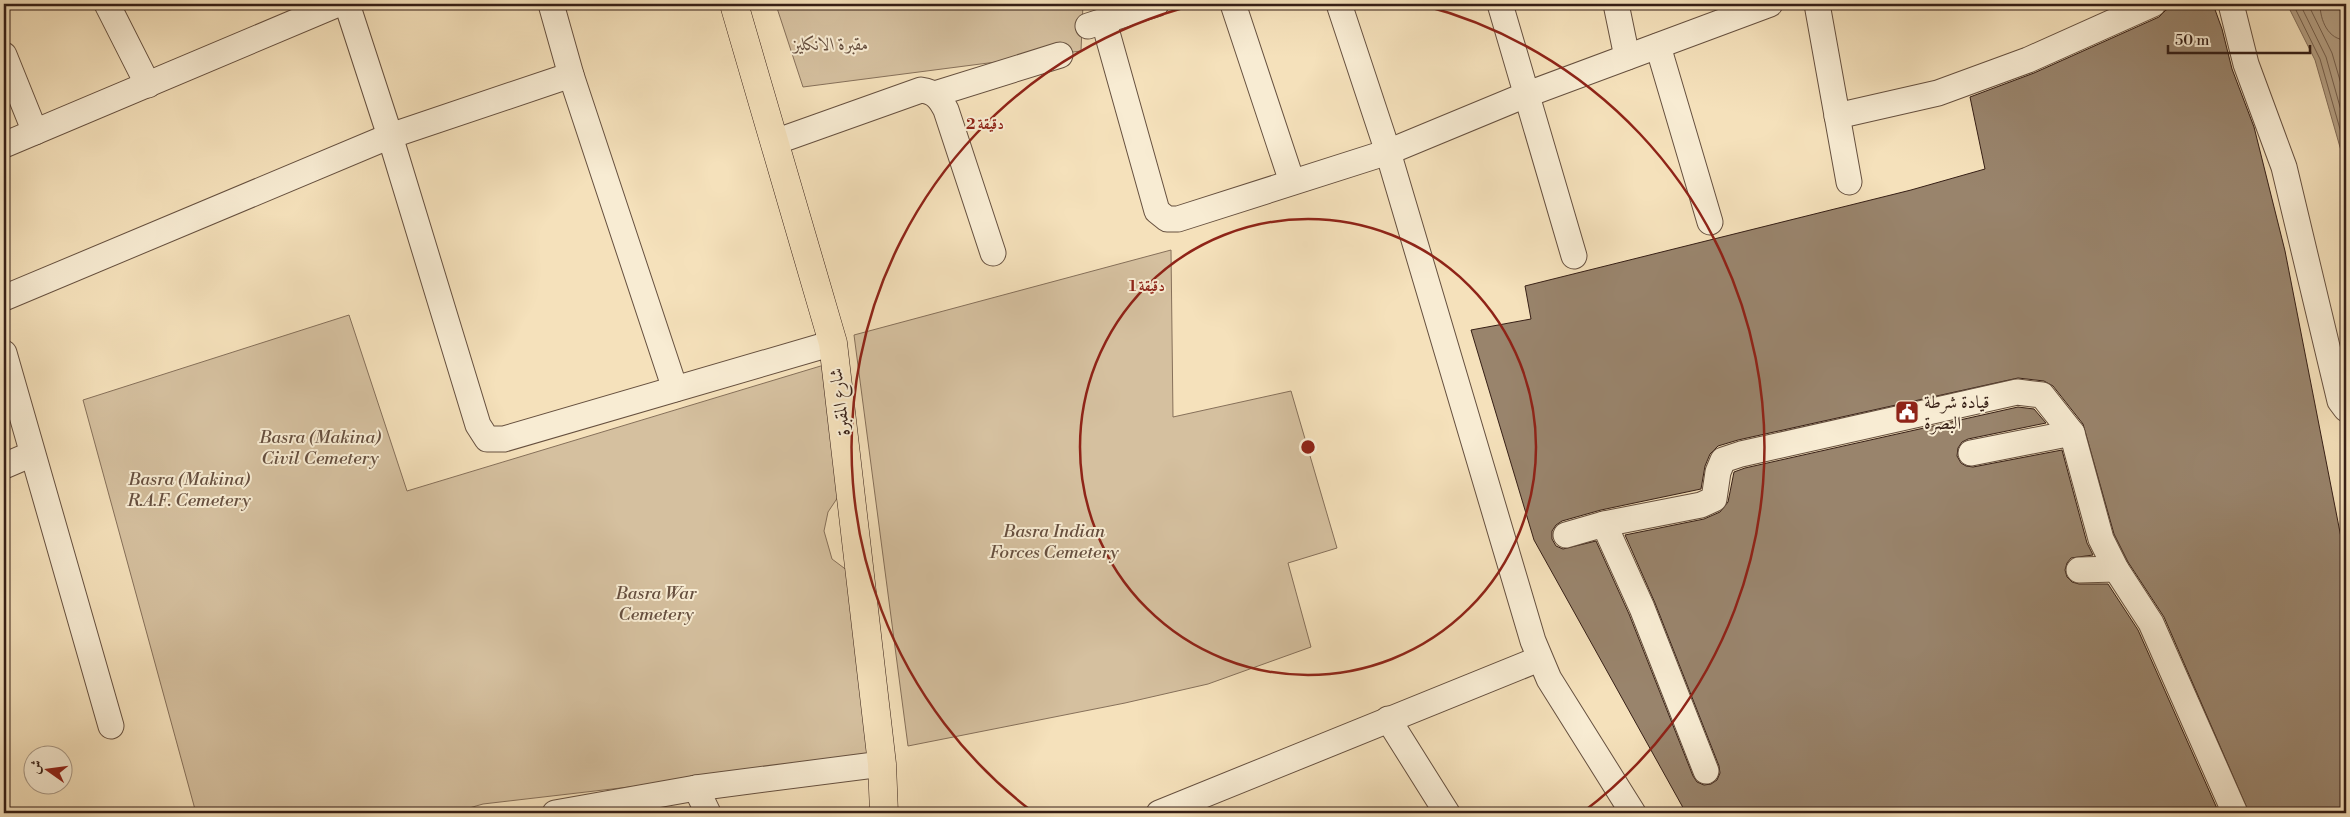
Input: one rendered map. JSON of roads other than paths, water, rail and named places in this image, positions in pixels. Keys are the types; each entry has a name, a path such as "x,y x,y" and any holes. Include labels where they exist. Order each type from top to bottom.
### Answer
{"main road":[{"name":"شارع المقبرة","path":"734,4 833,343 882,764 884,813"}],"street":[{"path":"107,4 148,85"},
{"path":"4,145 148,85 283,14 338,4"},
{"path":"347,4 390,136 478,425 488,439 504,439 833,343"},
{"path":"551,4 571,75 675,389"},
{"path":"1156,4 1096,24 1157,211 1167,219 1178,218 1388,152 1528,94 1770,4"},
{"path":"1233,4 1292,182"},
{"path":"1339,4 1388,152 1539,659 1549,679 1633,813"},
{"path":"1500,4 1528,94 1574,256"},
{"path":"1616,4 1627,57"},
{"path":"1817,4 1849,182"},
{"path":"1837,116 1938,93 2028,60 2153,4"},
{"path":"2231,4 2246,64 2284,167 2340,401 2346,409"},
{"path":"1658,46 1710,222"},
{"path":"4,55 35,132"},
{"path":"935,94 1060,55"},
{"path":"4,298 390,136 571,75"},
{"path":"775,142 921,90 935,94 941,99 946,110 993,253"},
{"path":"4,354 111,726"},
{"path":"1566,535 1604,524 1701,505 1714,500 1718,472 1723,460 1741,454 2017,392 2042,395 2072,433 2101,539 2116,568 2151,623 2236,813"},
{"path":"1971,454 2072,433"},
{"path":"4,466 32,454"},
{"path":"1604,524 1642,608 1706,771"},
{"path":"2079,570 2116,568"},
{"path":"1159,813 1539,659"},
{"path":"1388,719 1447,813"},
{"path":"555,813 696,788 882,764"},
{"path":"696,788 708,813"}],"water":[{"path":"2287,4 2338,4 2346,28 2346,168 2315,60"}],"place":[{"name":"قيادة شرطة البصرة","path":"1907,412"}],"park label":[{"name":"مقبرة الانكليز","path":"831,44"},
{"name":"Basra (Makina) Civil Cemetery","path":"320,447"},
{"name":"Basra (Makina) R.A.F. Cemetery","path":"189,489"},
{"name":"Basra Indian Forces Cemetery","path":"1054,541"},
{"name":"Basra War Cemetery","path":"656,603"}]}
